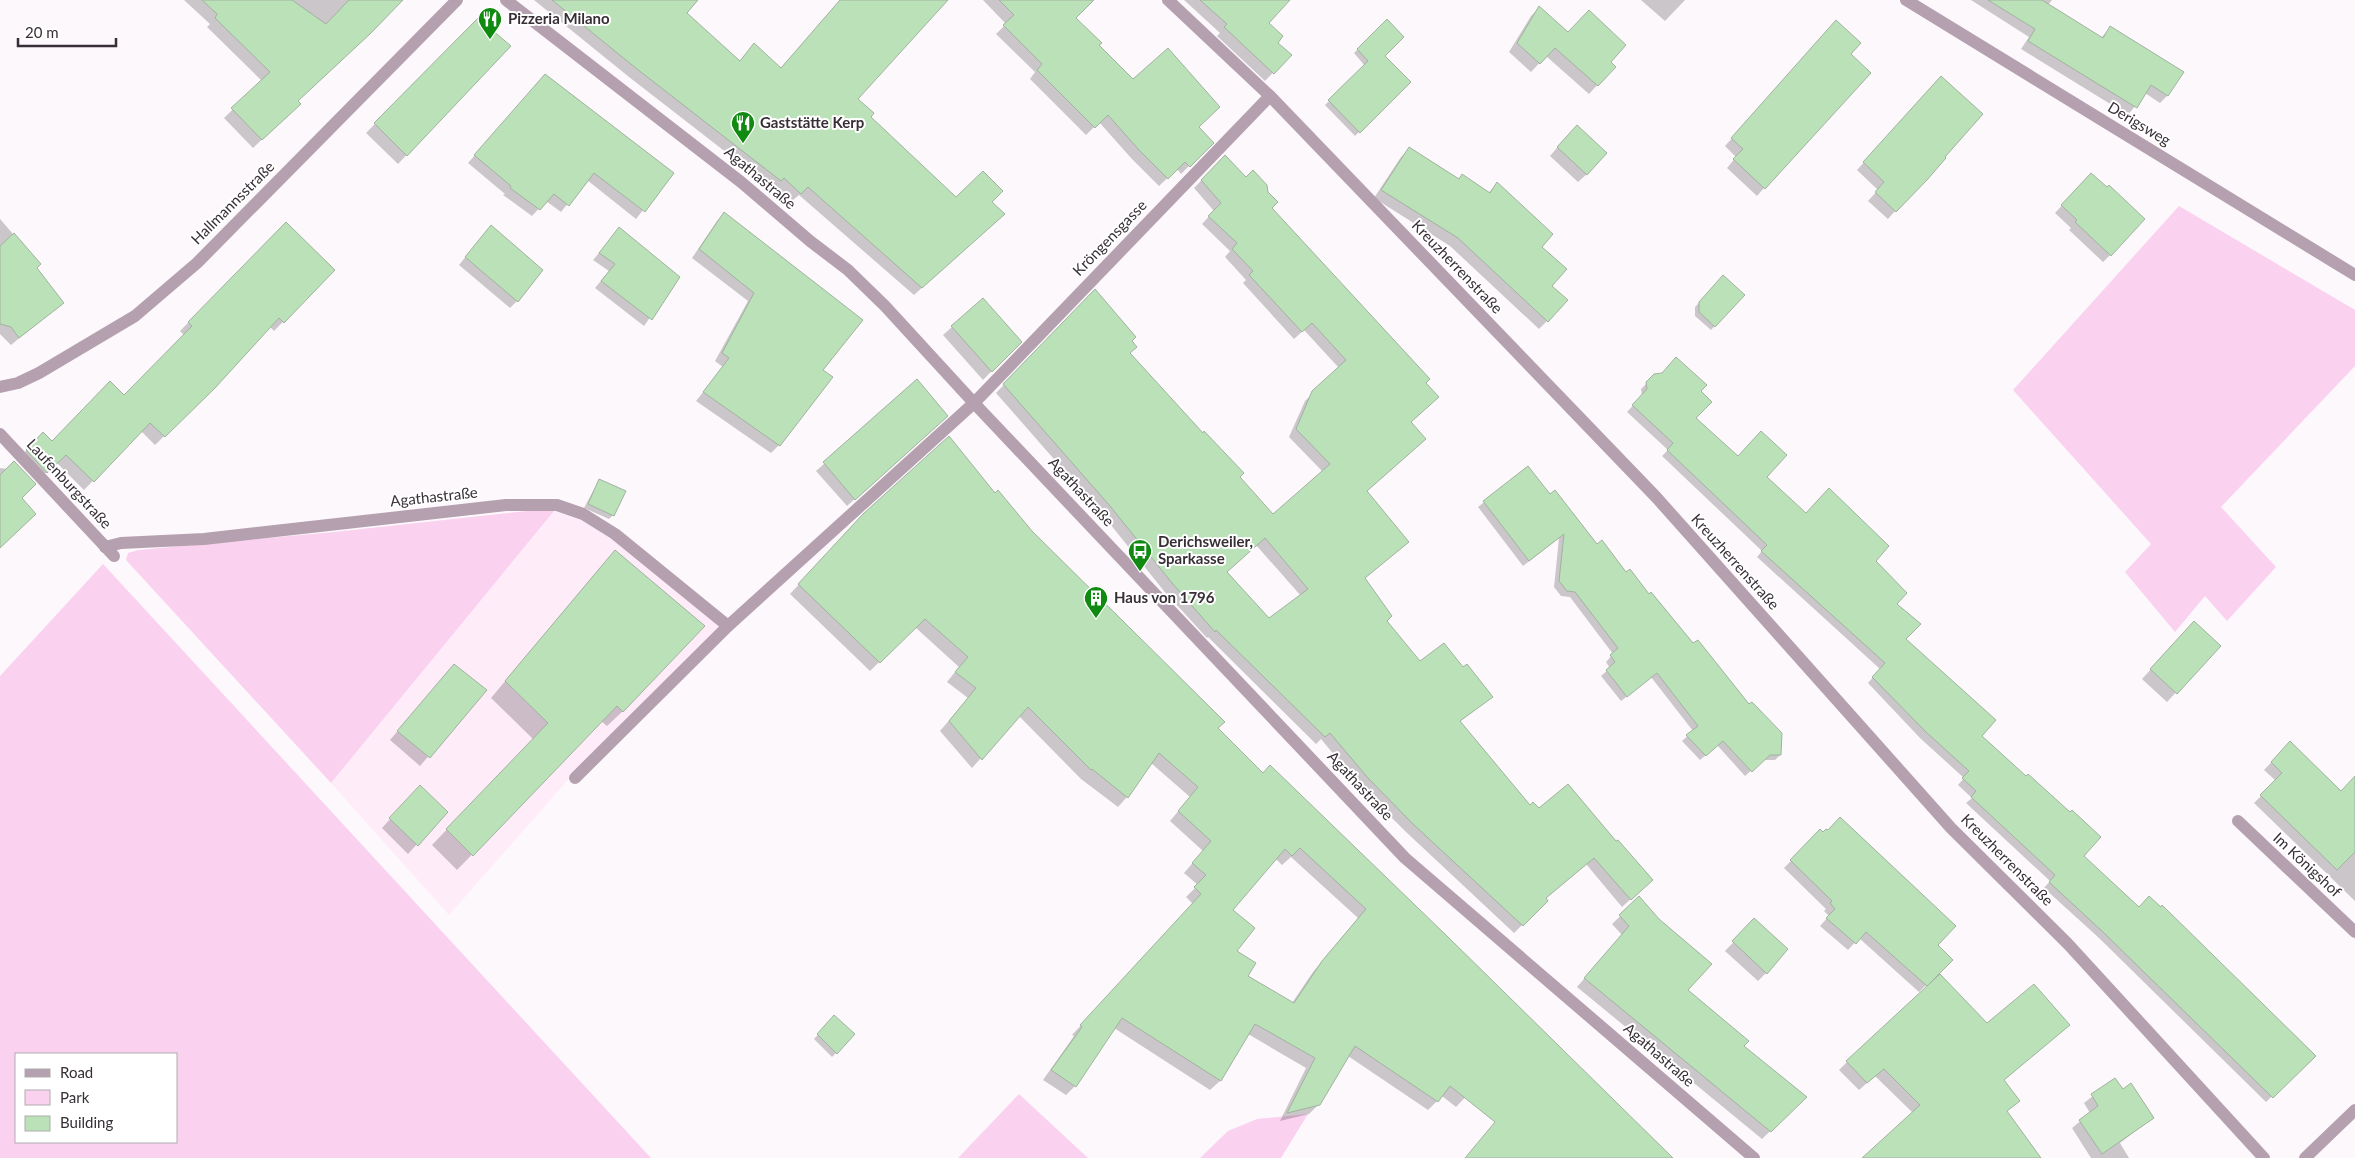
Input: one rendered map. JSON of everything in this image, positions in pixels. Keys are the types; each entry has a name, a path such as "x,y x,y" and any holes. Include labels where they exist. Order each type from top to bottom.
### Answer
{"street":[{"name":"Hallmannsstraße","path":"1,387 18,383 39,373 135,316 197,263 457,0"},
{"name":"Agathastraße","path":"506,0 741,182 810,241 848,270 885,306 974,403 1405,858 1754,1158"},
{"name":"Kreuzherrenstraße","path":"1168,0 1270,96 1656,497 1951,828 2068,944 2264,1158"},
{"name":"Derigsweg","path":"1906,0 2355,275"},
{"name":"Kröngensgasse","path":"974,403 1270,96"},
{"path":"575,778 728,626 974,403"},
{"name":"Laufenburgstraße","path":"0,434 109,552"},
{"name":"Agathastraße","path":"109,552 121,543 204,539 506,505 557,505 583,514 615,534 728,626"},
{"name":"Im Königshof","path":"2238,821 2355,932"},
{"path":"2305,1158 2355,1110"}],"shaded area":[{"path":"554,511 581,520 611,539 720,626 573,774 449,915 331,783"}],"green space":[{"path":"2179,206 2355,310 2355,366 2221,507 2276,567 2227,621 2205,596 2175,632 2125,572 2151,544 2013,390"},
{"path":"536,510 554,511 331,783 126,560 128,553 138,550 334,532"},
{"path":"103,564 651,1158 0,1158 0,676"},
{"path":"1019,1094 1088,1158 958,1158"},
{"path":"1308,1114 1281,1158 1200,1158 1228,1131 1257,1119"}],"building":[{"path":"202,0 292,0 326,24 349,0 403,0 371,33 298,101 301,104 262,140 231,108 270,72 215,18 217,14"},
{"path":"552,0 698,0 687,13 740,61 754,43 781,68 840,0 948,0 858,99 874,113 871,117 956,197 983,171 1003,191 992,202 1005,214 922,288 808,187 801,194 784,178 781,181"},
{"path":"999,0 1094,0 1076,18 1102,43 1099,45 1133,79 1168,48 1220,107 1199,127 1214,143 1190,167 1185,162 1168,179 1108,115 1095,128 1037,70 1042,64 1003,25 1014,15"},
{"path":"1200,0 1290,0 1269,23 1283,36 1278,43 1292,55 1274,74 1224,27 1227,24"},
{"path":"1988,0 2042,0 2103,38 2110,26 2184,72 2168,96 2151,85 2137,108 2028,41 2035,29"},
{"path":"1539,6 1568,32 1589,10 1626,45 1611,62 1616,67 1598,86 1555,48 1540,64 1517,43"},
{"path":"478,18 511,46 407,156 374,123"},
{"path":"1387,19 1404,37 1385,56 1411,82 1360,133 1328,100 1368,61 1357,49"},
{"path":"1836,20 1861,43 1851,54 1871,73 1765,189 1733,159 1743,149 1731,138"},
{"path":"545,74 674,173 645,212 594,173 569,206 554,194 540,210 510,188 511,186 474,155"},
{"path":"1941,76 1983,114 1927,180 1896,212 1875,192 1884,182 1863,162"},
{"path":"1577,125 1607,153 1587,175 1557,147"},
{"path":"1409,147 1459,179 1462,174 1490,193 1497,182 1553,234 1542,247 1567,269 1552,286 1568,300 1548,322 1458,238 1381,190"},
{"path":"1225,155 1246,177 1253,170 1267,185 1268,192 1278,202 1272,208 1430,379 1426,383 1439,397 1411,422 1426,439 1367,491 1409,542 1365,578 1392,616 1387,621 1420,661 1444,643 1463,667 1467,664 1493,697 1460,721 1530,805 1533,802 1539,808 1568,784 1616,841 1618,840 1653,880 1631,900 1594,858 1546,898 1548,901 1523,926 1413,824 1368,778 1330,733 1325,737 1216,630 1215,632 1172,583 1110,506 1003,384 1095,289 1136,337 1132,341 1137,347 1130,353 1203,433 1204,431 1244,473 1240,477 1273,514 1330,464 1296,429 1312,391 1346,360 1312,323 1302,332 1249,275 1253,271 1232,249 1237,243 1208,216 1221,203 1201,180","holes":["1265,538 1308,589 1269,618 1227,572"]},
{"path":"2091,173 2107,187 2109,185 2145,219 2111,256 2075,222 2077,220 2061,205"},
{"path":"724,212 863,320 823,370 833,377 780,446 703,392 729,358 722,353 754,293 699,249"},
{"path":"286,222 335,270 284,323 279,318 215,388 165,437 150,423 94,482 66,455 47,473 26,450 43,432 52,441 110,381 124,395 192,326 188,322"},
{"path":"491,225 543,270 518,302 465,257"},
{"path":"619,227 680,277 652,320 601,281 615,264 599,253"},
{"path":"14,233 41,264 37,268 64,303 19,338 11,327 0,324 0,246"},
{"path":"1723,275 1745,295 1715,327 1699,312 1699,302"},
{"path":"983,298 1022,342 992,372 951,326"},
{"path":"1676,357 1707,385 1701,391 1712,402 1696,418 1738,456 1761,431 1787,455 1767,477 1806,513 1829,488 1889,546 1876,561 1907,593 1897,604 1921,624 1906,639 1996,720 1982,736 2026,776 2028,774 2101,837 2084,856 2139,907 2149,896 2161,907 2162,905 2316,1056 2273,1098 2049,882 2055,875 1971,797 1976,791 1962,778 1969,771 1926,732 1872,677 1885,663 1761,551 1767,545 1667,450 1673,443 1632,405 1647,389 1646,382 1654,374 1662,373"},
{"path":"917,379 948,416 855,500 823,462"},
{"path":"949,436 995,493 998,490 1032,531 1225,722 1218,728 1263,773 1270,765 1673,1158 1465,1158 1495,1122 1450,1086 1438,1102 1355,1046 1320,1105 1287,1113 1315,1058 1255,1024 1221,1081 1122,1018 1076,1087 1051,1070 1082,1027 1080,1025 1201,894 1194,887 1206,875 1192,863 1211,841 1178,811 1198,787 1159,753 1128,798 1091,770 1028,707 982,760 949,721 976,688 955,672 968,657 925,619 880,663 798,584 863,514","holes":["1300,848 1366,909 1322,961 1294,1003 1248,976 1256,963 1237,951 1255,928 1233,910 1285,849 1292,856"]},
{"path":"14,461 36,484 22,498 36,514 0,548 0,475"},
{"path":"1528,466 1550,494 1555,490 1597,544 1602,540 1626,572 1630,569 1649,594 1651,592 1693,643 1698,640 1749,704 1752,702 1782,733 1781,755 1770,755 1752,772 1723,741 1706,756 1686,735 1698,726 1657,673 1627,697 1606,670 1615,662 1610,655 1618,648 1575,592 1567,591 1559,581 1564,534 1529,561 1483,501"},
{"path":"599,479 626,491 614,516 588,504"},
{"path":"615,550 705,626 623,712 617,706 473,856 446,829 548,723 505,681"},
{"path":"2194,621 2221,646 2177,694 2150,669"},
{"path":"454,664 487,690 430,758 397,731"},
{"path":"2290,741 2341,791 2355,776 2355,852 2337,870 2260,795 2282,773 2271,762"},
{"path":"420,785 448,812 418,846 389,818"},
{"path":"1840,817 1956,926 1938,945 1953,960 1927,986 1866,932 1856,944 1826,918 1835,909 1830,903 1832,901 1790,860 1820,829 1823,832 1826,829 1828,830"},
{"path":"1639,896 1659,919 1712,964 1688,990 1749,1041 1744,1046 1807,1097 1771,1132 1584,978 1629,926 1619,915"},
{"path":"1754,918 1788,949 1767,974 1732,941"},
{"path":"1940,974 1987,1023 2034,984 2070,1025 2004,1080 2020,1101 2007,1111 2041,1158 1862,1158 1920,1105 1884,1069 1867,1083 1846,1061"},
{"path":"834,1015 855,1034 837,1054 817,1034"},
{"path":"2115,1078 2123,1089 2131,1083 2154,1118 2102,1154 2079,1120 2098,1106 2091,1094"}],"place":[{"name":"Pizzeria Milano","path":"490,40"},
{"name":"Gaststätte Kerp","path":"743,144"},
{"name":"Derichsweiler, Sparkasse","path":"1140,572"},
{"name":"Haus von 1796","path":"1096,619"}]}
